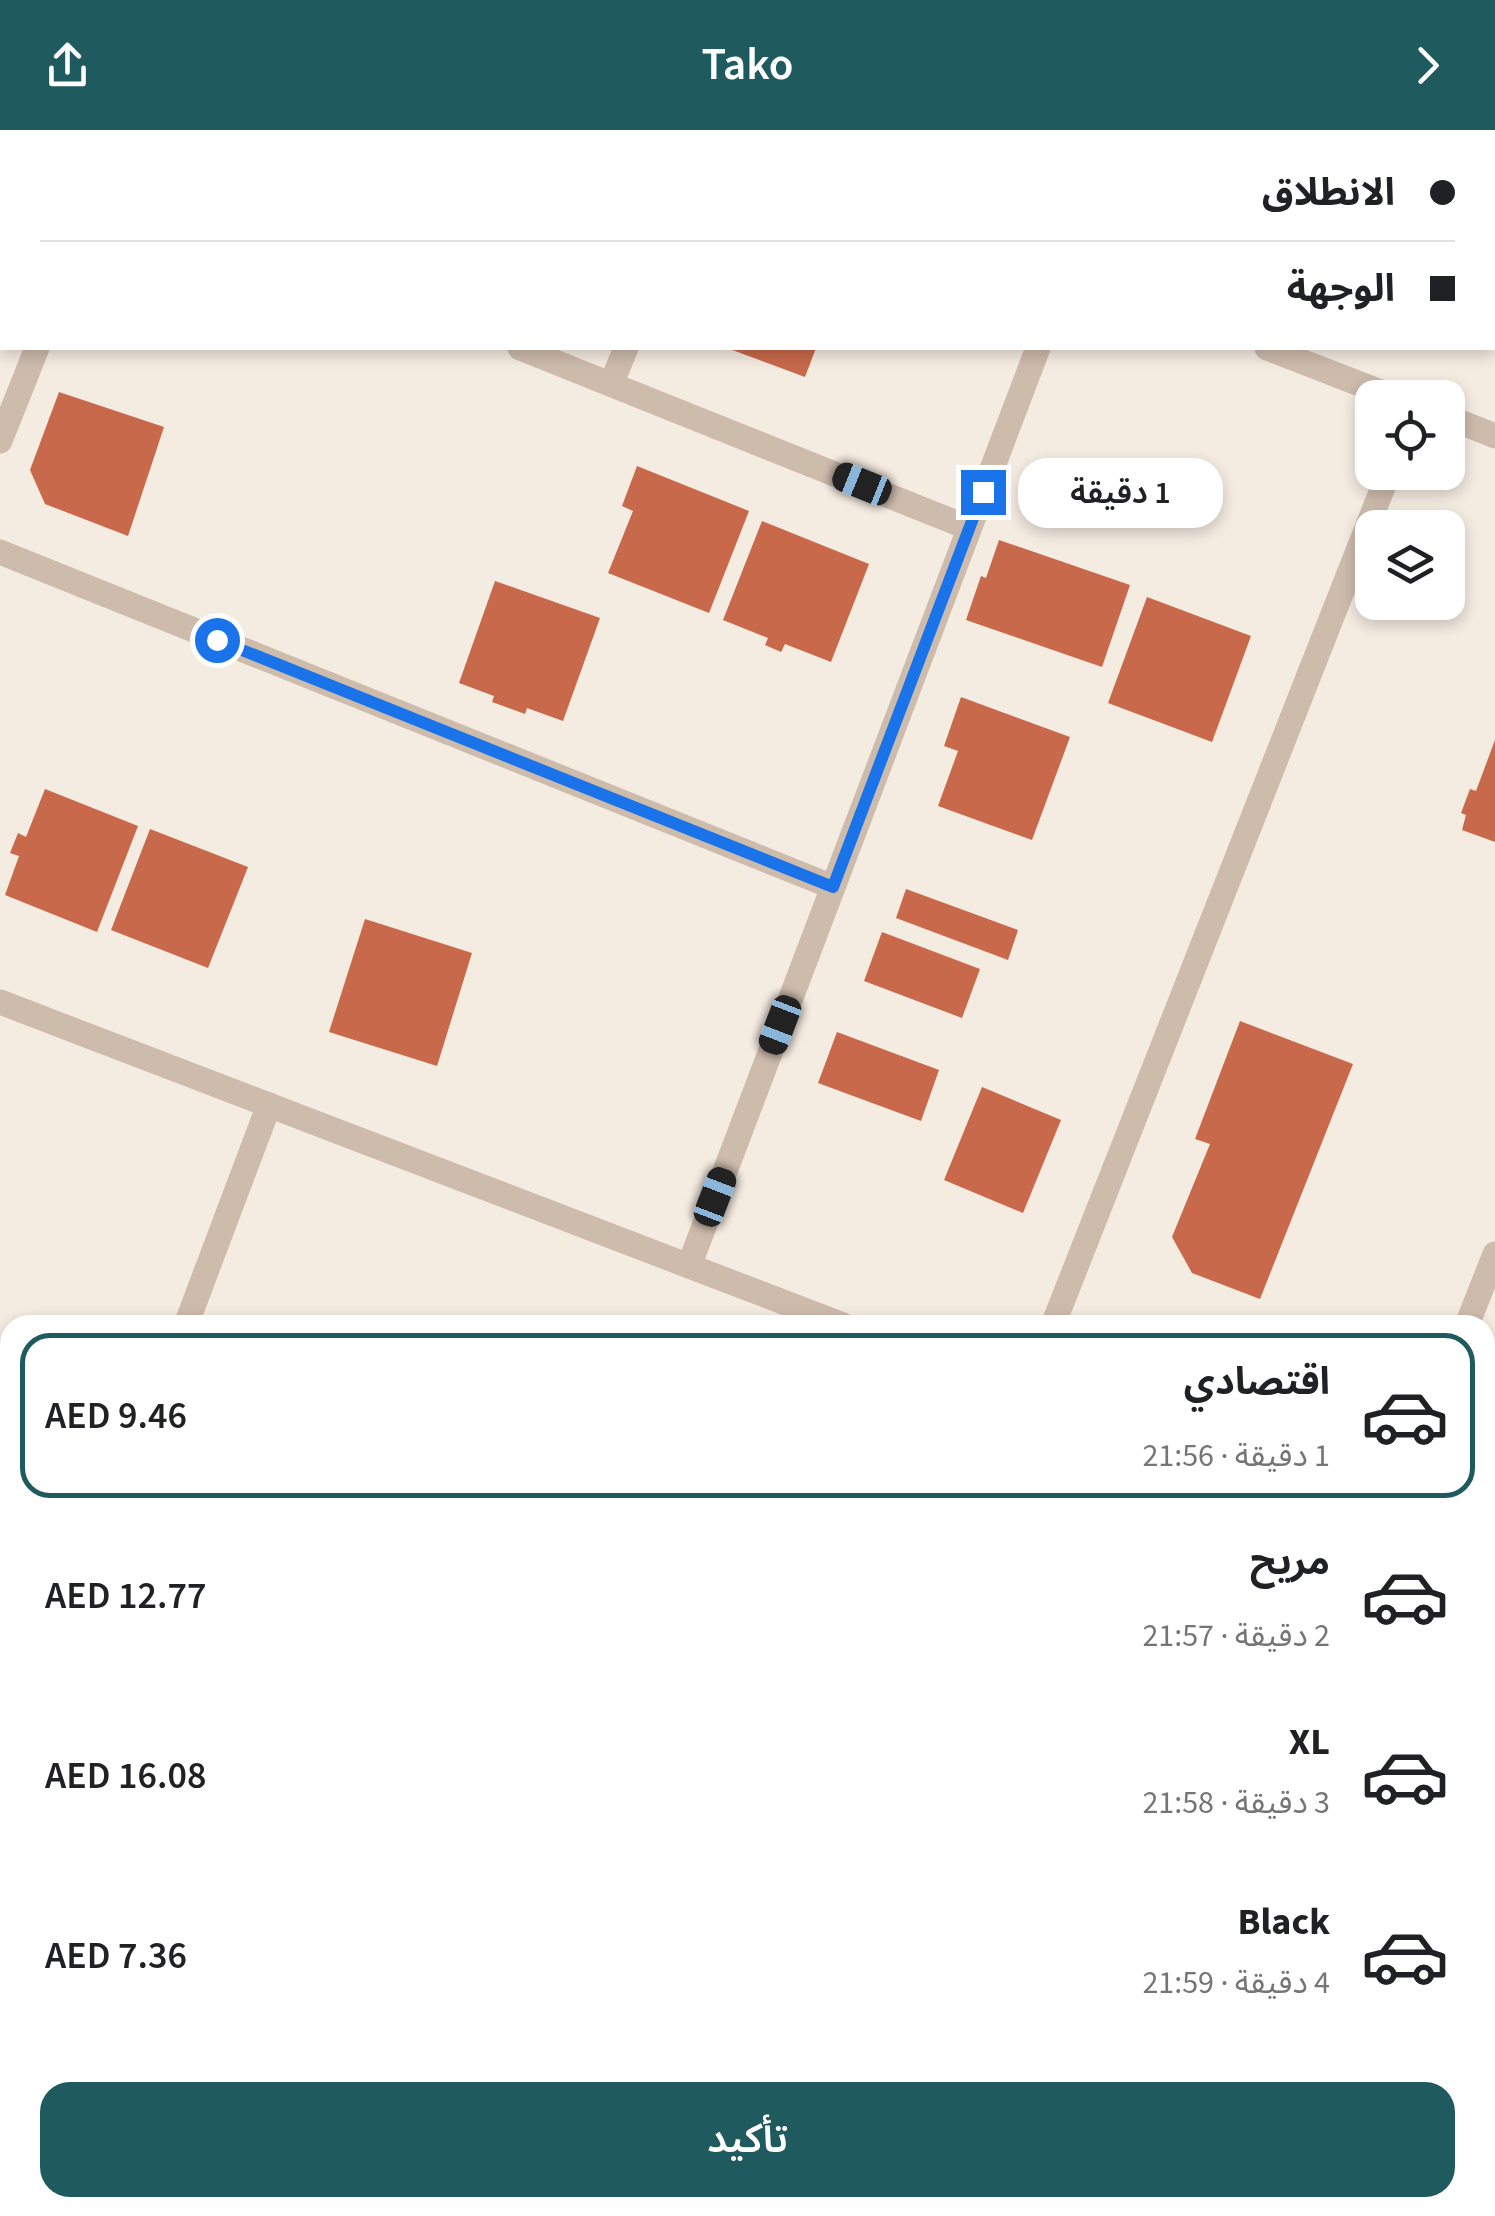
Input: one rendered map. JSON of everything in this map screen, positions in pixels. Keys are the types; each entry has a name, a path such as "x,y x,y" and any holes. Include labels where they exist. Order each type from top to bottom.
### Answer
{"street":[{"path":"0,442 36,350"},
{"path":"525,350 969,528"},
{"path":"612,382 625,350"},
{"path":"689,1266 1037,350"},
{"path":"1272,350 1355,382"},
{"path":"1465,424 1495,436"},
{"path":"1057,1315 1382,490"},
{"path":"0,552 833,887"},
{"path":"0,1002 817,1315"},
{"path":"190,1315 269,1105"},
{"path":"1471,1315 1495,1254"}],"building":[{"path":"732,350 815,350 805,377"},
{"path":"59,392 164,427 128,536 45,504 30,470"},
{"path":"637,466 749,511 709,613 608,573 633,511 622,506"},
{"path":"762,521 869,564 831,662 785,644 781,652 765,645 768,638 723,620"},
{"path":"999,540 1130,585 1102,667 966,620"},
{"path":"495,581 600,618 563,721 527,708 525,714 492,702 494,696 459,683"},
{"path":"1147,597 1251,636 1212,742 1108,703"},
{"path":"961,697 1070,737 1032,840 938,806 958,751 944,746"},
{"path":"1495,740 1495,842 1462,830 1466,815 1461,813 1470,789 1476,791"},
{"path":"45,789 138,826 97,932 5,895 19,856 10,853 18,833 26,837"},
{"path":"150,829 248,867 208,968 111,930"},
{"path":"906,889 1018,930 1008,960 896,918"},
{"path":"365,919 472,953 437,1066 329,1032"},
{"path":"882,932 980,969 962,1018 864,981"},
{"path":"1240,1021 1353,1064 1260,1299 1192,1273 1172,1237 1210,1144 1195,1139"},
{"path":"837,1032 939,1070 921,1121 818,1083"},
{"path":"982,1087 1061,1120 1023,1213 944,1180"}],"route":[{"path":"217,640 833,887 983,492"}]}
